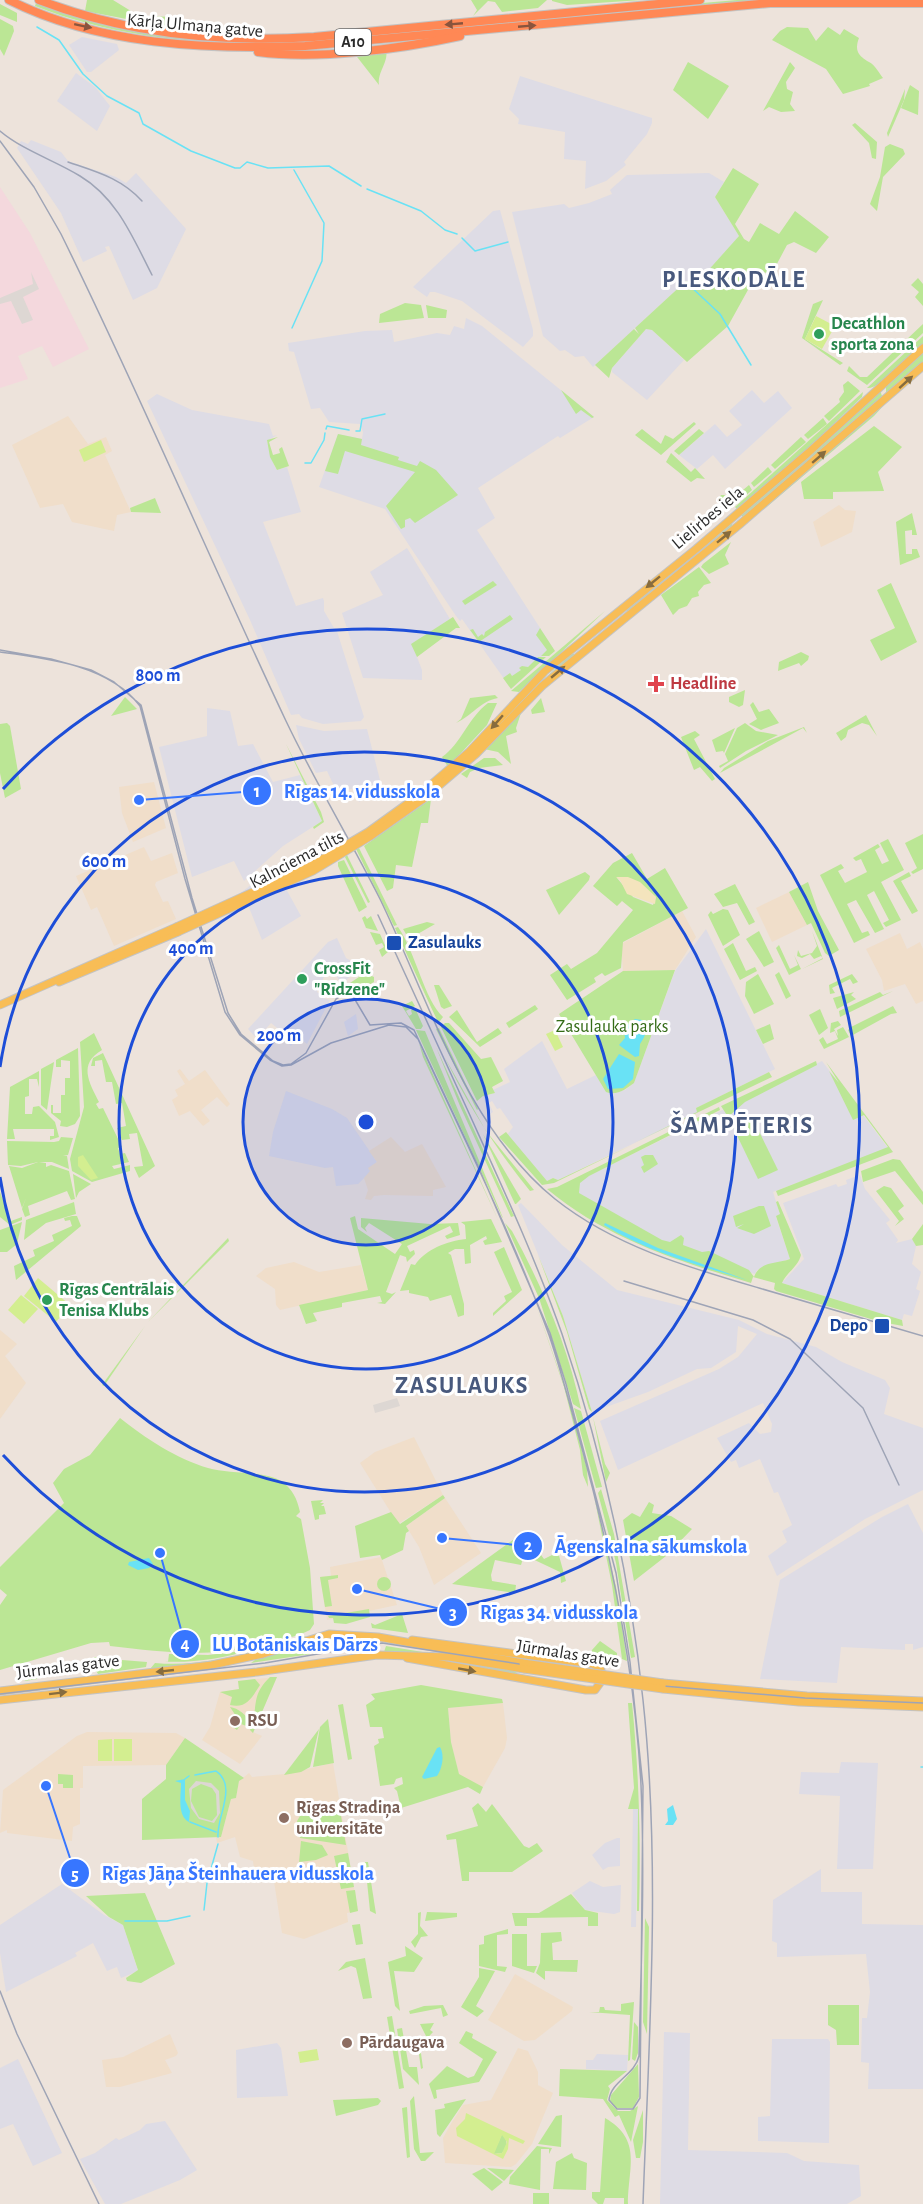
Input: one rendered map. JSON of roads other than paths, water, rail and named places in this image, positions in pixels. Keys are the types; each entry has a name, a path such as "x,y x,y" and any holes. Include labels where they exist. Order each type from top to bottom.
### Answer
{"highway":[{"name":"Kārļa Ulmaņa gatve","path":"9,0 73,24 113,33 281,55 432,43 497,28 770,3 923,3"},
{"name":"Kārļa Ulmaņa gatve","path":"39,0 116,25 203,37 265,39 314,37 700,0"}],"main road":[{"path":"888,397 883,393 884,388 923,348"},
{"name":"Lielirbes iela","path":"513,710 571,649 808,453 923,348"},
{"name":"Lielirbes iela","path":"513,710 739,525 923,366"},
{"path":"581,641 582,647 587,649"},
{"path":"571,649 579,652 578,656"},
{"name":"Kalnciema tilts","path":"0,1005 177,929 310,866 420,798 513,710"},
{"name":"Jūrmalas gatve","path":"0,1690 212,1665 263,1654 329,1634 378,1637 523,1666"},
{"path":"377,1655 382,1646 378,1637"},
{"path":"389,1655 586,1690 595,1690 600,1683 601,1670 593,1664 423,1640 398,1638 396,1640"},
{"path":"254,1672 247,1667 248,1662 263,1654"},
{"name":"Jūrmalas gatve","path":"0,1700 389,1655 449,1657 799,1702 923,1707"},
{"name":"Jūrmalas gatve","path":"663,1686 923,1701"}],"water":[{"path":"635,1019 642,1020 646,1030 640,1044 639,1056 635,1057 619,1045 625,1038 624,1028"},
{"path":"619,1054 635,1062 633,1079 623,1088 608,1089 603,1079"},
{"path":"605,1223 658,1248 747,1280 638,1243 604,1225"},
{"path":"149,1558 153,1564 149,1568 138,1570 128,1565 129,1562"},
{"path":"440,1747 443,1758 439,1773 437,1776 424,1779 422,1777 437,1748"},
{"path":"185,1779 185,1800 190,1811 189,1822 181,1810 181,1783 175,1781"},
{"path":"673,1805 677,1819 673,1825 665,1825 668,1821 667,1809"}],"waterway":[{"path":"37,27 59,40 83,74 107,96 139,113 143,124 191,151 235,168 240,168 247,162 268,168 329,166 361,186"},
{"path":"292,328 322,261 324,223 294,170"},
{"path":"367,189 421,211 445,230 457,234"},
{"path":"462,238 475,251 508,242"},
{"path":"688,284 720,314 751,365"},
{"path":"356,431 360,431 362,419 385,414"},
{"path":"326,429 327,426 349,430"},
{"path":"305,463 311,463 324,440 325,433"},
{"path":"195,1775 216,1771 222,1777 225,1785 226,1793 218,1837"},
{"path":"185,1779 189,1776"},
{"path":"190,1822 216,1832"},
{"path":"204,1910 207,1883 218,1844"},
{"path":"125,1921 167,1921 190,1916"}],"tram line":[{"path":"0,650 51,659 91,670 114,682 141,705 192,898 228,1013 241,1034 273,1061 283,1065 291,1064 306,1053 336,999 344,994 354,998 370,1025 401,1023 414,1030 478,1166 550,1333 566,1384 616,1573 630,1662 643,1786 640,2098 633,2109 617,2109 609,2100 614,2088 637,2063 639,2056 640,2022 641,1988 642,1954 643,1853 642,1819 641,1785 638,1743 628,1659 604,1535 563,1378 549,1335 535,1297 503,1223 486,1186 469,1149 418,1039 406,1027 389,1025 331,1043 291,1065 282,1066 270,1060 240,1035 225,1012 185,879 140,706 127,692 112,681 94,672 57,661 0,652"},
{"path":"0,1694 265,1663 382,1643 663,1686 805,1698 923,1703"},
{"path":"0,1991 17,2034 99,2204"}],"railway":[{"path":"0,131 93,185 123,220 152,275"},
{"path":"0,141 34,187 61,234 119,355 286,721 380,899 452,1060 473,1099 497,1136 524,1169 555,1199 602,1230 626,1242 705,1272 923,1336"},
{"path":"68,162 117,181 142,201"},
{"path":"378,915 505,1193 552,1305 590,1424 613,1515 630,1607 643,1700 651,1826 652,1952 643,2204"},
{"path":"624,1281 753,1320 790,1339 863,1408 899,1485"}],"place":[{"name":"Decathlon sporta zona","path":"819,334"},
{"name":"Headline","path":"656,684"},
{"name":"Rīgas 14. vidusskola","path":"139,800"},
{"name":"Zasulauks","path":"394,943"},
{"name":"CrossFit \"Rīdzene\"","path":"302,979"},
{"name":"Rīgas Centrālais Tenisa Klubs","path":"47,1300"},
{"name":"Depo","path":"882,1326"},
{"name":"Āgenskalna sākumskola","path":"442,1538"},
{"name":"LU Botāniskais Dārzs","path":"160,1553"},
{"name":"Rīgas 34. vidusskola","path":"357,1589"},
{"name":"RSU","path":"235,1721"},
{"name":"Rīgas Jāņa Šteinhauera vidusskola","path":"46,1786"},
{"name":"Rīgas Stradiņa universitāte","path":"284,1818"},
{"name":"Pārdaugava","path":"347,2043"}],"district":[{"name":"PLESKODĀLE","path":"734,280"},
{"name":"ŠAMPĒTERIS","path":"742,1126"},
{"name":"ZASULAUKS","path":"462,1386"}],"park label":[{"name":"Zasulauka parks","path":"612,1027"}]}
